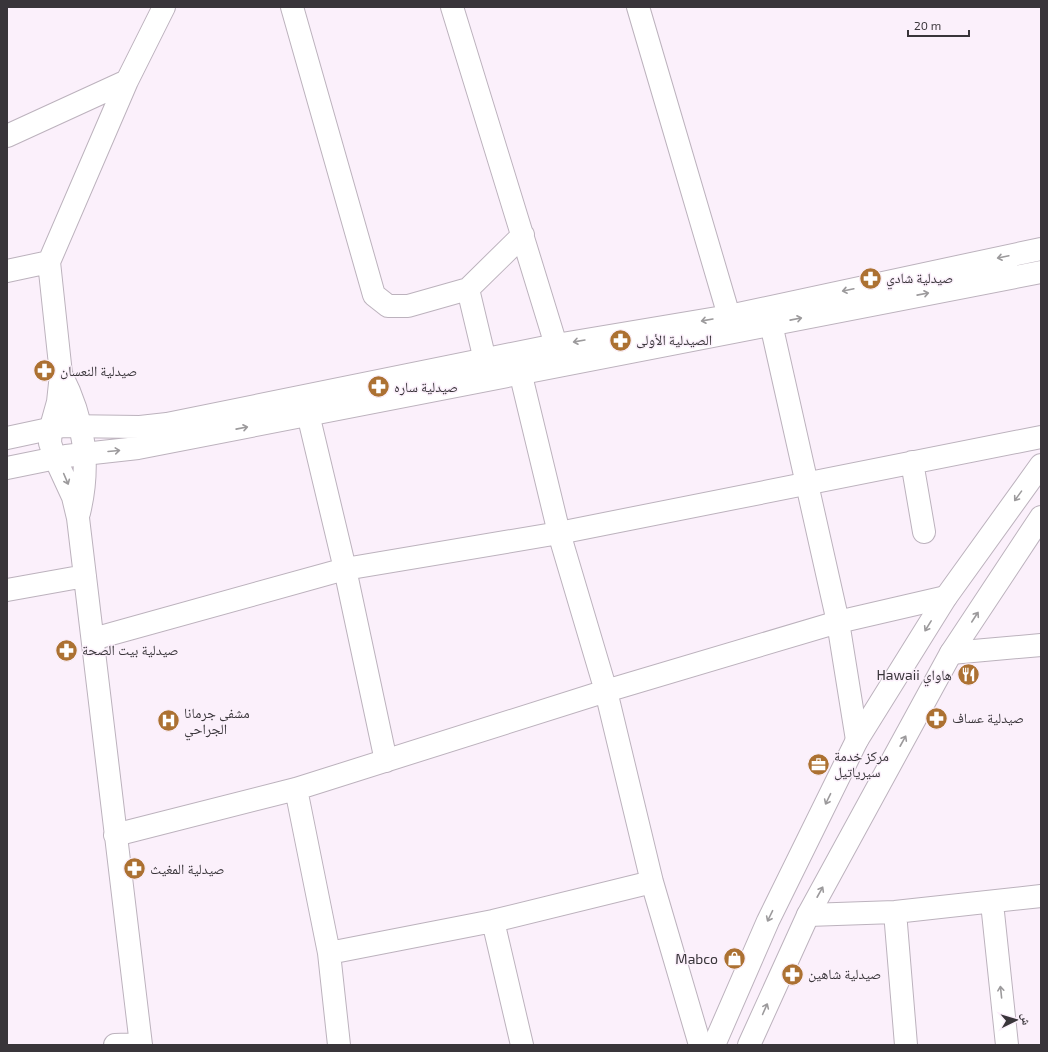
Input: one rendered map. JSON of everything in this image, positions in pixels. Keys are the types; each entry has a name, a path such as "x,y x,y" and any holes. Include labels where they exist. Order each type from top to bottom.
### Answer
{"street":[{"path":"115,1045 141,1044 78,518 67,481 55,458 50,442 51,428 58,402 61,374 49,262 127,81 164,7"},
{"path":"292,7 374,295 388,306 408,306 468,289 523,236"},
{"path":"452,7 556,345"},
{"path":"638,7 729,316"},
{"path":"7,136 127,81"},
{"path":"518,363 556,345 729,316 1041,249"},
{"path":"7,270 49,262"},
{"path":"7,468 55,458 138,448 308,414 518,363 771,324 1041,272"},
{"path":"468,289 487,370"},
{"path":"771,324 838,622 857,740"},
{"path":"518,363 559,533 606,691 652,882 700,1045"},
{"path":"7,438 51,428 81,425 140,427 167,424 487,370"},
{"path":"61,374 76,408 81,425 85,454 85,475 78,518"},
{"path":"308,414 345,569 386,761"},
{"path":"93,639 345,569 559,533 1041,437"},
{"path":"912,462 924,532"},
{"path":"714,1045 768,921 857,740 946,597 1041,465"},
{"path":"749,1045 808,915 952,653 1041,517"},
{"path":"7,590 86,576"},
{"path":"115,835 296,789 606,691 838,622 946,597"},
{"path":"952,653 1041,645"},
{"path":"296,789 329,953 339,1045"},
{"path":"329,953 494,921 652,882"},
{"path":"808,915 895,912 992,903 1041,896"},
{"path":"992,903 1007,1045"},
{"path":"895,912 906,1045"},
{"path":"494,921 522,1045"}],"place":[{"name":"صيدلية شادي","path":"870,278"},
{"name":"الصيدلية الأولى","path":"620,340"},
{"name":"صيدلية النعسان","path":"45,371"},
{"name":"صيدلية ساره","path":"378,387"},
{"name":"صيدلية بيت الصحة","path":"66,650"},
{"name":"Hawaii هاواي","path":"968,675"},
{"name":"صيدلية عساف","path":"936,718"},
{"name":"مشفى جرمانا الجراحي","path":"169,721"},
{"name":"مركز خدمة سيرياتيل","path":"818,764"},
{"name":"صيدلية المغيث","path":"134,869"},
{"name":"Mabco","path":"734,959"},
{"name":"صيدلية شاهين","path":"793,974"}]}
